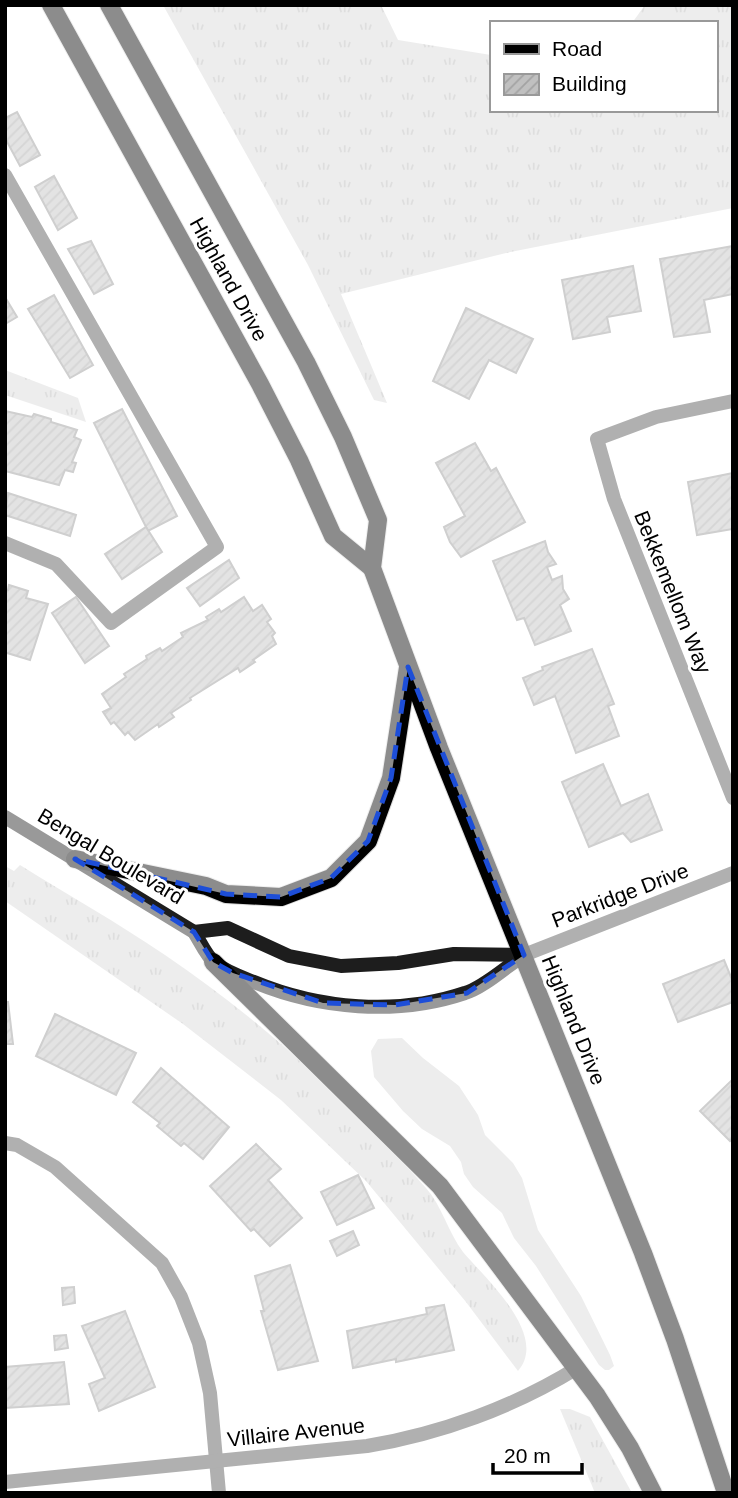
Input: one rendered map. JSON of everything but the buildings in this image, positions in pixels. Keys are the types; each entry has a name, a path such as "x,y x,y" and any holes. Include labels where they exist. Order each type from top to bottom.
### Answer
{"main road":[{"name":"Highland Drive","path":"51,5 260,384 299,460 333,536 372,568"},
{"name":"Highland Drive","path":"109,5 265,287 343,437 378,520 372,568 408,667 643,1253 726,1493"},
{"path":"75,859 206,886 226,894 281,897 331,878 368,841 375,822 391,778 408,667"},
{"name":"Bengal Boulevard","path":"5,817 194,932 213,962"},
{"name":"Bengal Boulevard","path":"194,932 228,928 289,956 341,966 398,964 454,954 524,955"},
{"path":"213,962 277,992 323,1003 370,1007 424,1002 467,993 524,955"},
{"path":"213,962 440,1186 577,1368 630,1448 653,1493"}],"street":[{"path":"5,175 216,547 111,623 56,564 5,543"},
{"name":"Bekkemellom Way","path":"733,401 656,417 597,439 614,499 733,798"},
{"name":"Parkridge Drive","path":"524,955 733,873"},
{"path":"5,1143 17,1145 55,1167 162,1262 181,1297 199,1343 210,1393 219,1493"},
{"name":"Villaire Avenue","path":"5,1482 366,1446 410,1439 543,1389 577,1368"}],"highlighted area":[{"path":"408,667 524,955 467,993 395,1005 323,1003 233,973 213,962 194,932 75,859 226,894 281,897 331,878 368,841 375,822 391,778"}],"green space":[{"path":"163,5 381,5 398,40 490,55 490,112 717,112 717,21 633,21 645,5 733,5 733,208 506,253 341,294 387,403 374,400 308,265"},
{"path":"5,370 78,398 86,422 5,395"},
{"path":"20,865 165,955 235,1006 303,1063 367,1124 432,1195 463,1252 511,1308 526,1341 525,1357 518,1371 466,1302 366,1181 281,1100 183,1024 5,901 5,866 14,871"},
{"path":"402,1038 459,1086 478,1115 485,1135 513,1163 522,1178 538,1230 581,1296 610,1355 614,1366 609,1370 599,1365 536,1266 514,1238 502,1213 473,1187 450,1146 422,1129 374,1077 371,1051 378,1039"},
{"path":"560,1409 570,1409 590,1417 632,1493 595,1493"}]}
